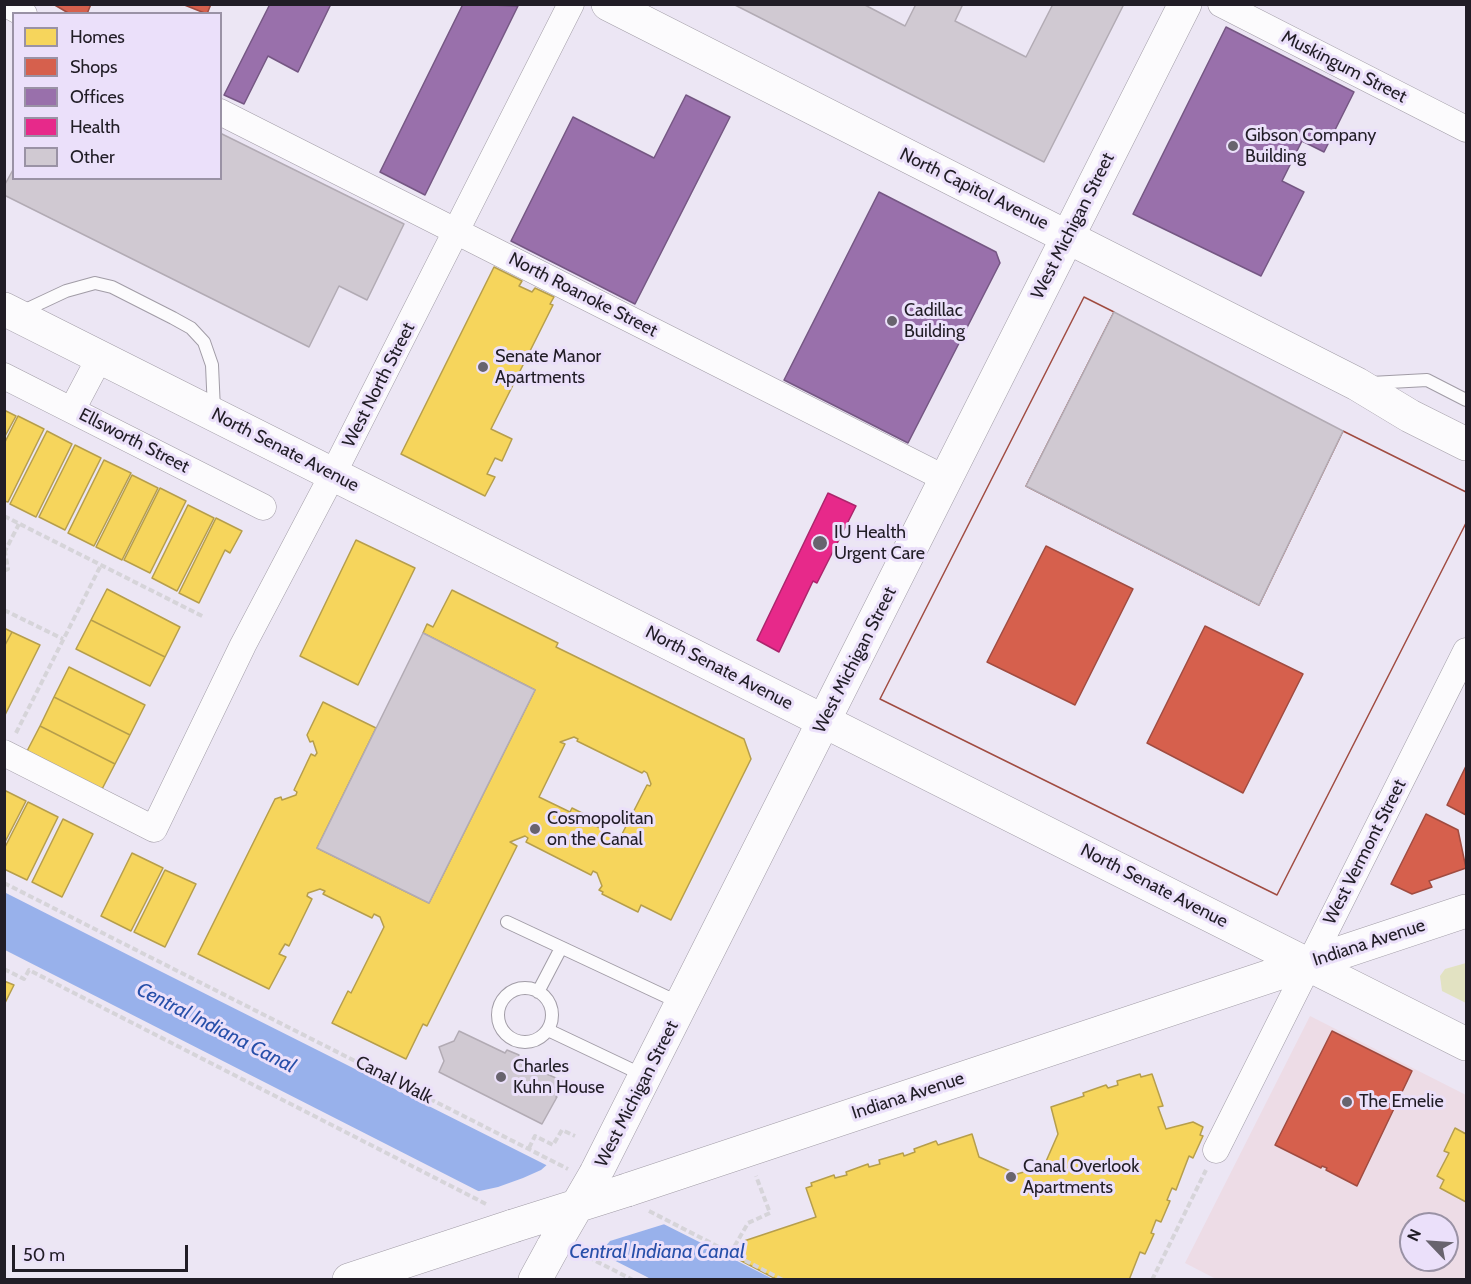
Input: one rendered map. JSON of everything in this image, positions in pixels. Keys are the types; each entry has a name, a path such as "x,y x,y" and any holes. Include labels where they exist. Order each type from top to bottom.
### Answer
{"main road":[{"name":"North Capitol Avenue","path":"608,4 1357,384 1410,416 1467,444"},
{"name":"West Michigan Street","path":"535,1280 566,1250 584,1172 646,1077 1185,4"},
{"name":"North Senate Avenue","path":"10,312 1467,1044"},
{"name":"Indiana Avenue","path":"349,1280 504,1217 636,1199 746,1150 1467,911"}],"street":[{"path":"6,4 20,12"},
{"name":"West North Street","path":"10,744 154,829 243,645 333,474 571,4"},
{"name":"Muskingum Street","path":"1221,4 1467,129"},
{"name":"North Roanoke Street","path":"222,113 946,479"},
{"path":"72,410 100,357"},
{"name":"Ellsworth Street","path":"4,376 263,507"},
{"name":"West Vermont Street","path":"1216,1150 1308,963 1467,651"}],"lane":[{"path":"10,312 95,283 112,287 174,318 191,328 204,342 212,365 214,415"},
{"path":"1357,384 1427,380 1467,400"},
{"path":"507,922 682,1004"},
{"path":"538,992 561,948"},
{"path":"527,988 538,992 549,1003 552,1012 548,1030 542,1036 526,1042 510,1038 500,1025 499,1008 503,999 518,989 527,988"},
{"path":"548,1030 646,1077"}],"path":[{"path":"4,516 204,617"},
{"path":"4,571 8,569 5,553 19,524"},
{"path":"10,744 101,565"},
{"path":"4,610 63,639"},
{"name":"Canal Walk","path":"4,883 529,1148 584,1172"},
{"path":"4,969 24,979 29,970 504,1217"},
{"path":"529,1148 535,1136 553,1145 562,1130 575,1136"},
{"path":"730,1254 748,1222 770,1213 746,1150"},
{"path":"1152,1280 1216,1150"},
{"path":"636,1199 730,1254 783,1280"},
{"path":"566,1250 633,1280"}],"shaded area":[{"path":"1310,1016 1466,1095 1466,1279 1216,1279 1185,1263"}],"green space":[{"path":"1466,963 1466,1003 1442,991 1440,976 1445,969"}],"water":[{"name":"Central Indiana Canal","path":"4,892 773,1279 652,1280 5,950"}],"pier":[{"path":"549,1163 668,1223 610,1241 598,1255 475,1192 523,1178 541,1170"}],"building: Homes":[{"name":"Senate Manor Apartments","path":"494,267 522,281 519,286 532,292 535,288 554,297 550,304 553,305 491,429 512,439 502,461 495,458 487,474 495,477 485,496 401,454"},
{"path":"4,410 16,416 4,438"},
{"path":"18,416 44,429 8,502 4,501 4,444"},
{"path":"47,431 72,444 36,517 10,504"},
{"path":"75,445 101,458 65,530 39,517"},
{"path":"104,460 131,473 94,546 68,533"},
{"path":"132,475 158,488 122,560 96,547"},
{"path":"160,488 186,501 150,573 124,560"},
{"path":"188,505 214,518 177,591 152,578"},
{"path":"216,518 242,531 230,553 225,550 199,603 179,593"},
{"path":"356,540 415,568 358,685 300,656"},
{"path":"107,589 180,627 165,657 91,620"},
{"name":"Cosmopolitan on the Canal","path":"452,590 558,643 556,647 744,739 751,759 671,920 641,905 638,912 602,894 603,892 599,890 602,886 597,873 593,871 591,875 526,842 528,838 525,836 510,842 517,846 427,1026 423,1024 406,1059 332,1023 348,991 351,993 384,927 380,917 374,914 372,918 323,894 325,891 320,889 308,893 307,896 312,899 289,946 285,944 279,954 286,957 269,989 198,954 275,799 281,797 282,800 296,795 297,792 294,790 311,754 315,756 317,753 313,741 310,742 307,735 323,702 376,728 317,848 429,903 535,690 423,633 427,624 433,627","holes":["574,737 578,739 577,741 642,773 644,771 647,773 651,784 647,785 620,838 588,822 590,817 572,808 570,812 539,797 565,744 560,742"]},
{"path":"91,620 165,657 150,686 76,649"},
{"path":"4,628 12,632 4,647"},
{"path":"12,632 40,645 4,717 4,647"},
{"path":"69,667 145,705 130,735 54,697"},
{"path":"54,697 130,735 115,764 40,726"},
{"path":"40,726 115,764 100,793 25,755"},
{"path":"4,790 26,801 4,844"},
{"path":"28,802 58,817 27,880 4,869 4,849"},
{"path":"63,819 93,834 62,897 32,882"},
{"path":"132,853 163,868 131,931 101,916"},
{"path":"165,870 196,884 165,947 134,932"},
{"path":"4,981 14,985 4,1005"},
{"name":"Canal Overlook Apartments","path":"1140,1074 1141,1077 1152,1074 1163,1106 1158,1107 1166,1129 1193,1122 1203,1127 1200,1135 1203,1136 1193,1158 1189,1156 1176,1190 1172,1188 1167,1200 1170,1201 1161,1222 1156,1220 1151,1233 1154,1234 1145,1254 1140,1252 1129,1280 778,1280 736,1258 744,1241 816,1217 806,1188 812,1186 811,1183 834,1175 835,1178 847,1175 846,1172 868,1164 869,1167 880,1164 879,1160 903,1153 904,1156 915,1152 914,1149 936,1141 938,1145 972,1134 979,1157 1017,1174 1044,1166 1058,1134 1051,1107 1084,1096 1083,1093 1106,1085 1108,1088 1118,1085 1117,1081"},
{"path":"1455,1128 1466,1134 1466,1202 1440,1188 1444,1180 1437,1176 1449,1153 1444,1151"}],"building: Shops":[{"path":"53,4 91,4 88,12 67,12"},
{"path":"182,4 211,4 208,12"},
{"path":"1084,297 1114,312 1026,486 1259,605 1343,431 1466,492 1466,523 1277,895 880,699","holes":["1046,546 1133,589 1075,705 987,662","1205,626 1303,674 1243,793 1147,743"]},
{"path":"1084,297 1114,312 1026,486 1259,605 1343,431 1466,492 1466,523 1277,895 880,699"},
{"path":"1466,766 1466,815 1447,805"},
{"path":"1426,814 1458,830 1466,868 1429,881 1432,887 1412,894 1391,884"},
{"name":"The Emelie","path":"1332,1031 1412,1071 1357,1186 1326,1170 1327,1168 1322,1166 1321,1168 1275,1145"}],"building: Offices":[{"path":"270,4 331,4 298,72 268,56 244,104 224,95"},
{"path":"463,4 518,6 425,195 380,172"},
{"name":"Gibson Company Building","path":"1226,27 1354,92 1324,152 1302,141 1282,181 1304,192 1261,276 1133,214"},
{"path":"686,95 730,117 635,304 511,241 573,117 654,158"},
{"name":"Cadillac Building","path":"879,192 996,252 1000,263 908,443 784,380"}],"building: Health":[{"name":"IU Health Urgent Care","path":"828,493 856,506 817,583 813,581 779,652 757,640"}],"building: Other":[{"path":"733,4 863,4 905,26 916,4 963,4 955,21 1026,57 1053,4 1124,4 1044,162"},
{"path":"222,134 404,224 367,300 339,286 309,347 4,195 4,186 12,172 12,180 222,180"},
{"path":"1114,312 1343,431 1259,605 1026,486"},
{"path":"423,633 535,690 429,903 317,848"},
{"name":"Charles Kuhn House","path":"459,1031 505,1053 507,1050 519,1055 516,1061 563,1081 542,1124 439,1072 444,1061 439,1047 454,1041"}],"place":[{"name":"Gibson Company Building","path":"1233,146"},
{"name":"Cadillac Building","path":"892,321"},
{"name":"Senate Manor Apartments","path":"483,367"},
{"name":"IU Health Urgent Care","path":"820,543"},
{"name":"Cosmopolitan on the Canal","path":"535,829"},
{"name":"Charles Kuhn House","path":"501,1077"},
{"name":"The Emelie","path":"1347,1102"},
{"name":"Canal Overlook Apartments","path":"1011,1177"}]}
